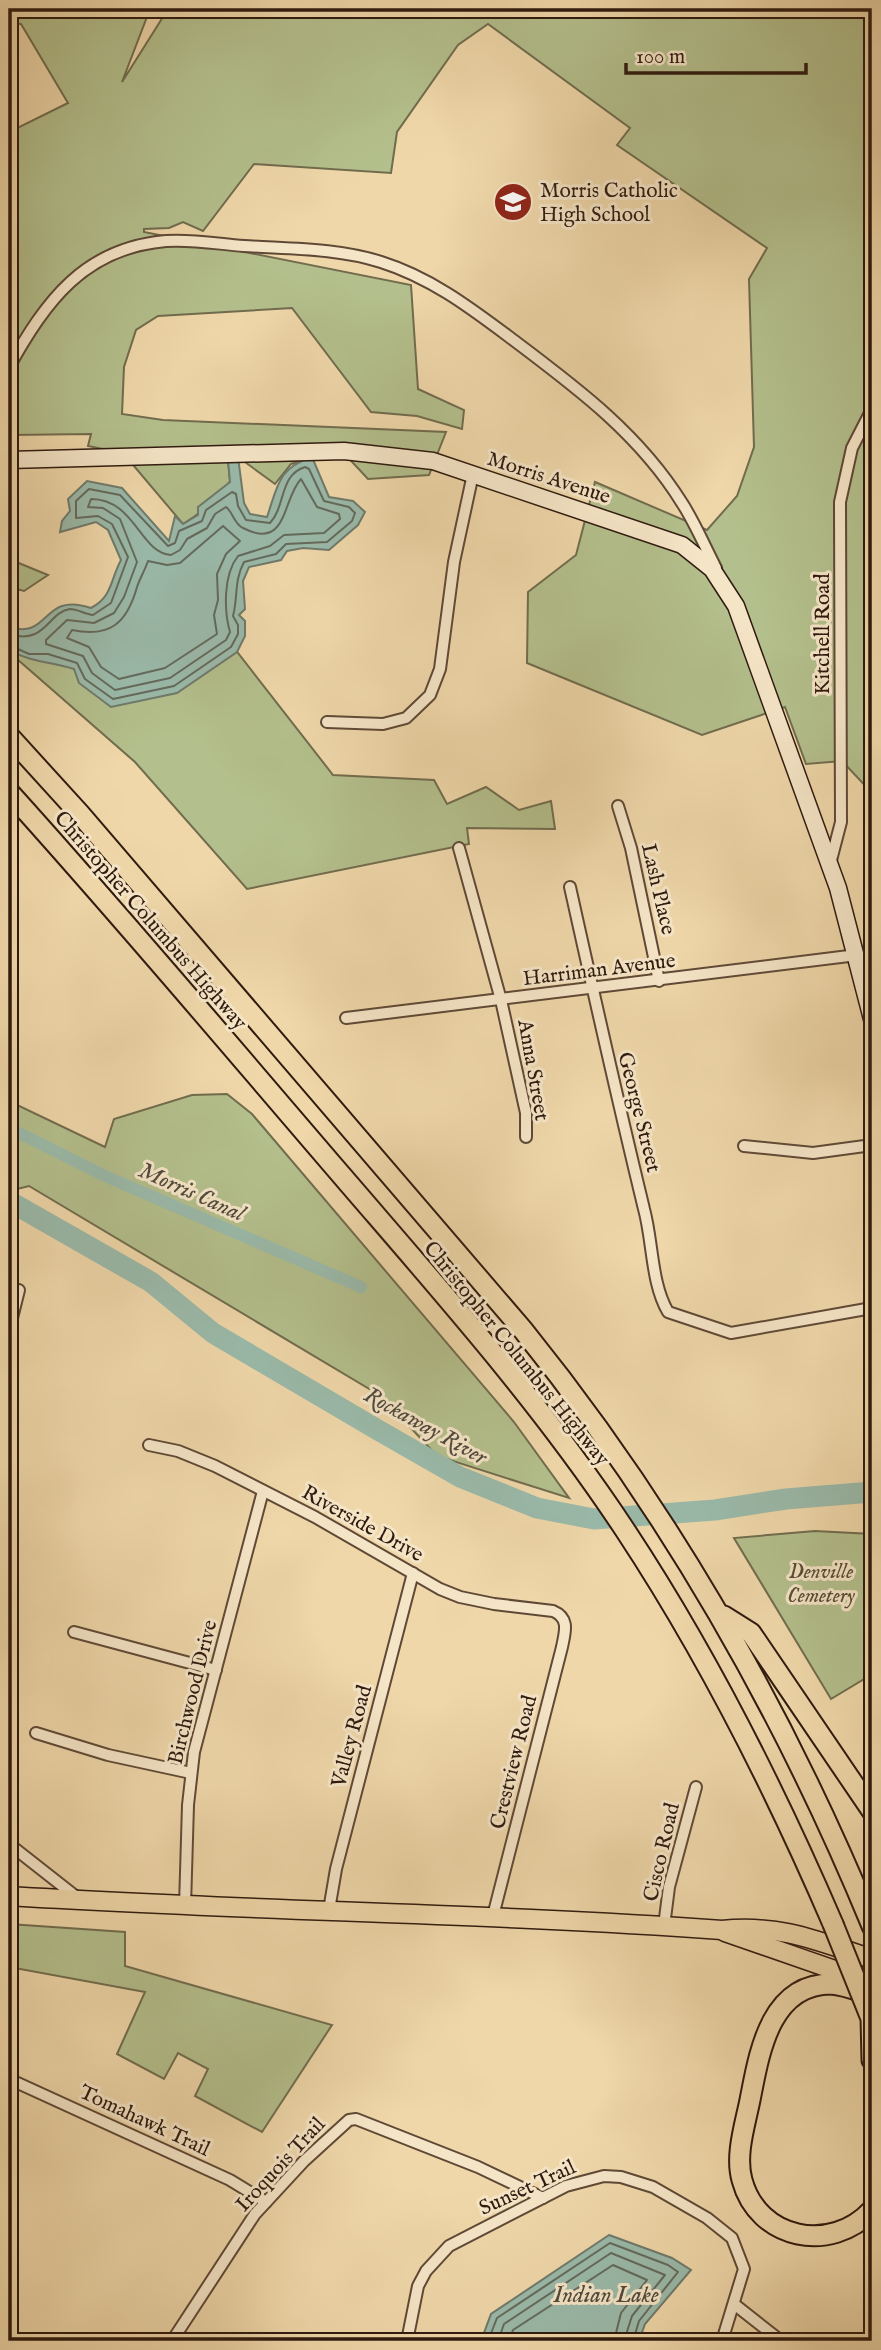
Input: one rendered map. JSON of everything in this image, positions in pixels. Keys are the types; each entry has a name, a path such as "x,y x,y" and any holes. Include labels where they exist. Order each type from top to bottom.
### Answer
{"highway":[{"name":"Christopher Columbus Highway","path":"9,736 80,814 523,1331 629,1470 721,1615 813,1787 872,1926"},
{"name":"Christopher Columbus Highway","path":"9,792 444,1295 569,1451 631,1539 724,1695 765,1773 833,1924 871,2018"},
{"path":"721,1615 751,1633 872,1811"},
{"path":"872,1995 832,1984 810,1988 790,1999 772,2020 761,2047 741,2146 740,2171 745,2190 758,2212 770,2224 788,2232 807,2237 842,2232 853,2227 872,2210"},
{"path":"871,2018 872,2060"}],"main road":[{"path":"9,1896 186,1906 494,1916 722,1930 755,1927 814,1938 872,1959"},
{"path":"722,1930 751,1944 872,1983"}],"street":[{"path":"9,367 36,319 64,285 101,260 143,244 187,240 326,251 380,262 427,281 456,298 596,402 648,456 675,492 723,582"},
{"name":"Kitchell Road","path":"830,864 841,822 840,502 852,449 872,409"},
{"name":"Morris Avenue","path":"9,460 345,451 411,456 666,538 700,557 723,582 736,606 841,896 863,965 872,1019"},
{"path":"327,722 383,724 406,718 430,695 440,669 454,562 473,474"},
{"name":"Lash Place","path":"618,806 631,848 659,981"},
{"name":"Anna Street","path":"459,848 501,1000 526,1113 526,1137"},
{"name":"George Street","path":"570,887 645,1211 660,1299 668,1312 731,1333 872,1308"},
{"name":"Harriman Avenue","path":"346,1018 659,981 863,965"},
{"path":"744,1146 813,1153 872,1145"},
{"path":"9,1330 19,1290"},
{"name":"Riverside Drive","path":"149,1445 202,1461 460,1597 553,1611 563,1616"},
{"name":"Birchwood Drive","path":"186,1906 191,1773 263,1491"},
{"name":"Valley Road","path":"330,1910 335,1868 413,1573"},
{"name":"Crestview Road","path":"494,1916 562,1647 566,1623 563,1616"},
{"path":"74,1633 216,1670"},
{"path":"36,1733 108,1755 191,1773"},
{"name":"Cisco Road","path":"664,1926 670,1887 696,1787"},
{"path":"9,1844 81,1900"},
{"name":"Tomahawk Trail","path":"10,2082 230,2180 266,2202"},
{"name":"Iroquois Trail","path":"172,2341 219,2267 266,2202 349,2120 356,2119 478,2167 543,2198"},
{"name":"Sunset Trail","path":"407,2341 413,2302 422,2278 449,2246 576,2181 604,2176 621,2177 653,2186 707,2218 732,2238 742,2258 744,2269 722,2341"},
{"path":"734,2304 781,2341"}],"green space":[{"path":"9,9 150,9 122,82 168,9 872,9 872,793 842,761 806,764 785,707 702,735 527,663 528,592 576,555 595,482 707,530 737,496 754,447 749,279 767,248 617,145 630,128 488,24 458,45 397,132 391,173 254,164 203,231 183,222 169,228 144,229 144,232 411,285 418,389 464,410 462,429 417,416 371,412 292,308 158,316 136,330 124,367 122,414 163,420 446,432 429,475 368,479 341,450 291,464 275,484 238,457 228,461 230,481 225,488 209,505 183,524 123,453 88,446 91,434 9,435 9,132 68,103 21,24 9,23"},
{"path":"9,559 48,575 24,591 9,587"},
{"path":"9,628 25,638 224,635 333,775 434,780 447,804 486,787 519,810 551,801 555,829 467,828 469,844 247,889 135,762 9,652"},
{"path":"227,1094 252,1114 514,1422 569,1498 437,1456 381,1396 29,1186 9,1191 9,1101 105,1147 114,1119 192,1095"},
{"name":"Denville Cemetery","path":"815,1531 872,1534 872,1684 866,1678 831,1699 734,1538"},
{"path":"9,1924 125,1932 125,1966 332,2025 262,2132 195,2096 208,2069 178,2053 164,2079 117,2054 145,1992 9,1967"}],"water":[{"path":"238,457 244,503 250,514 267,517 277,487 286,472 312,457 329,497 353,501 365,512 358,525 329,550 303,548 287,551 281,560 249,567 243,581 245,609 239,615 245,621 245,636 237,652 177,693 111,707 79,683 74,669 9,650 9,627 32,627 63,606 75,604 91,608 103,598 110,587 121,560 108,530 96,522 60,532 62,521 70,511 68,499 87,481 122,488 169,541 175,516 183,524 198,515 198,507 230,482 228,460"},
{"name":"Indian Lake","path":"609,2235 672,2258 691,2270 645,2324 639,2341 481,2341 491,2314"}],"waterway":[{"name":"Morris Canal","path":"9,1128 105,1176 361,1287"},
{"name":"Rockaway River","path":"9,1201 151,1282 213,1333 378,1430 460,1477 537,1508 594,1519 715,1510 786,1499 872,1492"}],"place":[{"name":"Morris Catholic High School","path":"513,202"}]}
